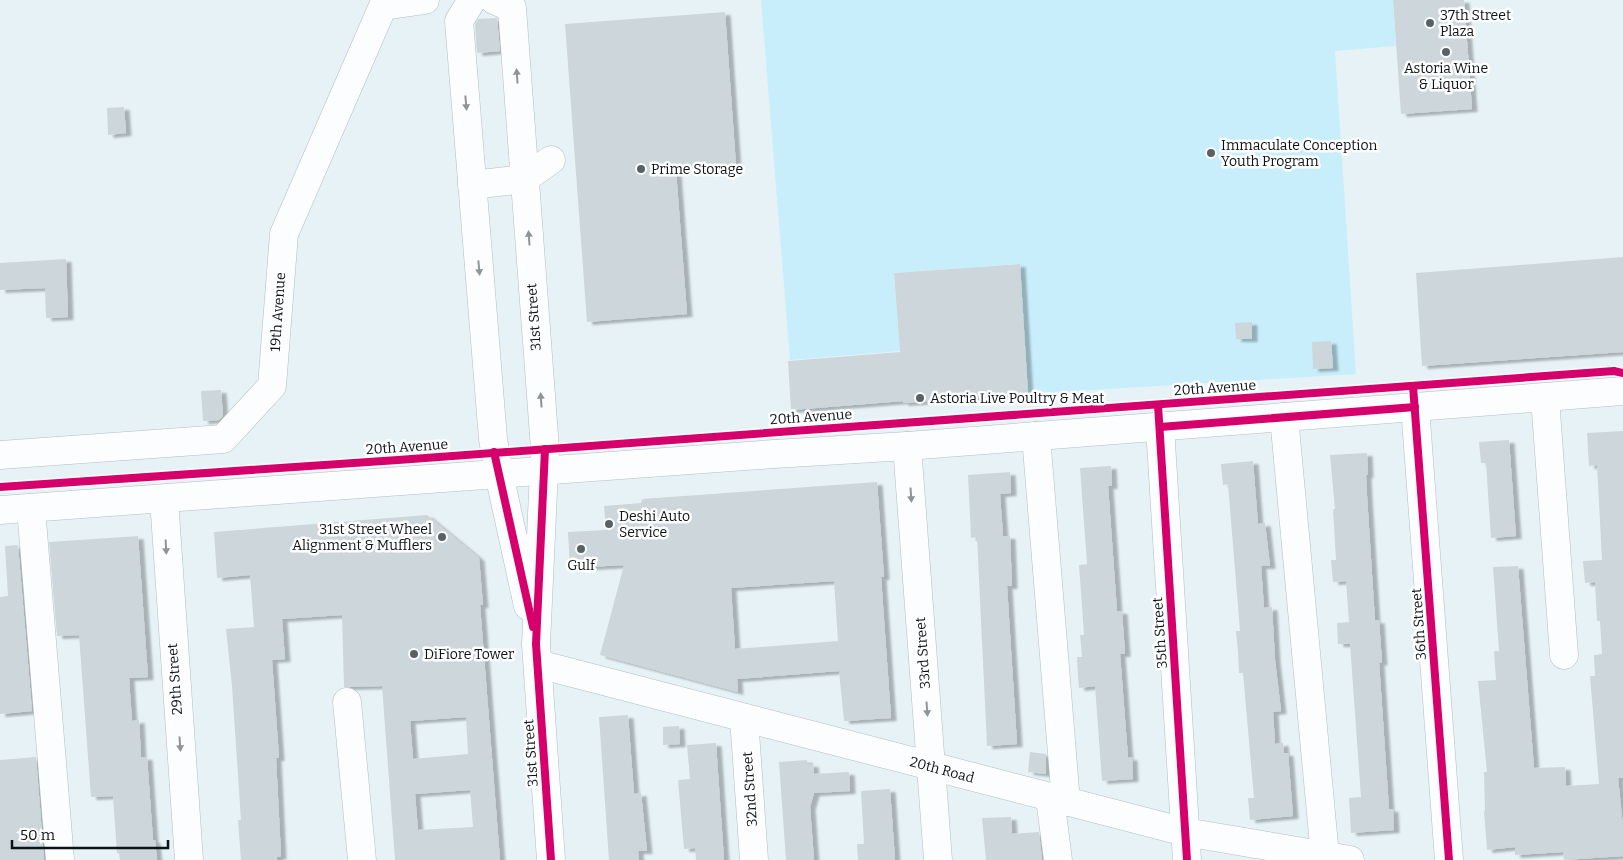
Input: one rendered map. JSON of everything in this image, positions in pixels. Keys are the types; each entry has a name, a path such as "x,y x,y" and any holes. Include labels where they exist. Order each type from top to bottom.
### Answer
{"street":[{"name":"19th Avenue","path":"0,455 224,439 272,386 284,234 383,6 425,0"},
{"name":"31st Street","path":"472,0 459,21 493,439 498,474 537,654"},
{"name":"31st Street","path":"494,0 512,8 545,449 537,654 551,860"},
{"path":"472,185 524,179 551,160"},
{"path":"0,510 907,446 1623,391"},
{"path":"1545,398 1564,655"},
{"name":"36th Street","path":"1415,407 1449,860"},
{"path":"1284,417 1338,858"},
{"name":"35th Street","path":"1160,427 1187,860"},
{"path":"1036,436 1058,800 1058,860"},
{"name":"33rd Street","path":"907,446 938,860"},
{"name":"29th Street","path":"164,499 189,860"},
{"path":"31,508 60,860"},
{"name":"20th Road","path":"537,654 744,718 1058,800 1185,832 1338,858"},
{"path":"347,702 362,860"},
{"name":"32nd Street","path":"744,718 754,860"}],"shaded area":[{"path":"761,0 1393,0 1396,46 1335,51 1356,374 1028,394 1019,264 894,273 900,351 790,360"}],"building":[{"name":"37th Street Plaza","path":"1393,0 1464,0 1472,109 1401,114"},
{"name":"Prime Storage","path":"725,12 736,166 676,171 687,314 587,322 565,24"},
{"path":"497,18 500,51 477,53 475,24 478,19"},
{"path":"124,107 126,133 108,135 107,108"},
{"path":"1623,257 1623,352 1422,366 1416,273"},
{"path":"66,259 68,317 46,318 45,288 0,290 0,263"},
{"path":"1020,264 1028,394 791,410 788,361 900,352 894,273"},
{"path":"1252,322 1252,339 1236,339 1235,323"},
{"path":"1331,341 1333,368 1313,369 1312,342"},
{"path":"221,390 223,416 219,420 203,421 201,391"},
{"path":"1623,431 1623,778 1618,778 1623,827 1623,856 1564,860 1563,852 1515,855 1515,847 1487,850 1484,772 1487,772 1478,681 1496,680 1494,651 1499,651 1493,567 1518,566 1534,768 1565,767 1566,786 1599,784 1590,676 1595,676 1594,655 1602,654 1600,621 1597,621 1595,582 1585,583 1583,561 1602,560 1597,465 1589,466 1587,433"},
{"path":"1509,440 1516,536 1491,538 1486,463 1481,463 1479,442"},
{"path":"1367,453 1367,496 1375,621 1379,620 1382,663 1379,662 1389,809 1393,809 1394,830 1351,833 1349,798 1361,797 1350,644 1338,644 1337,623 1349,622 1346,581 1333,582 1331,560 1336,560 1333,509 1335,509 1330,455"},
{"path":"1253,461 1258,524 1265,523 1270,566 1261,566 1264,608 1272,607 1275,660 1281,711 1273,712 1275,744 1283,743 1284,753 1288,753 1293,816 1250,820 1248,798 1254,798 1243,673 1239,673 1236,631 1240,631 1228,484 1223,485 1221,464"},
{"path":"1111,466 1112,486 1108,486 1117,611 1122,611 1125,654 1120,654 1128,758 1132,757 1133,779 1102,781 1095,686 1079,688 1078,676 1077,657 1082,657 1080,635 1084,635 1079,565 1087,564 1080,468"},
{"path":"1010,472 1011,493 1000,494 1003,536 1010,536 1012,586 1007,586 1017,744 987,746 977,537 971,538 968,475"},
{"path":"877,482 884,577 881,577 891,718 844,721 839,671 737,679 738,692 600,655 624,565 570,568 568,532 606,530 604,506 641,503 642,499","holes":["834,581 838,641 735,649 731,588"]},
{"path":"427,515 479,558 483,605 480,605 500,860 395,860 382,686 344,687 342,615 282,619 285,659 272,660 279,758 276,758 281,856 277,857 277,860 241,860 238,820 241,820 232,686 226,629 254,627 250,575 217,578 214,532","holes":["466,717 468,754 413,759 410,721","470,790 473,827 418,830 415,794"]},
{"path":"138,536 148,677 129,678 132,721 139,720 141,757 147,757 153,840 155,840 157,860 120,860 119,853 117,853 113,796 91,797 79,635 57,636 49,542"},
{"path":"18,545 32,711 0,714 0,597 8,596 5,546"},
{"path":"628,715 634,794 641,793 647,851 638,851 639,860 609,860 599,717"},
{"path":"679,726 680,744 663,745 663,727"},
{"path":"716,743 724,860 696,860 695,848 684,849 678,780 690,779 687,745"},
{"path":"1030,752 1046,754 1046,774 1028,772"},
{"path":"36,757 44,860 0,860 0,760"},
{"path":"807,760 807,764 813,764 814,774 849,772 850,791 814,793 810,807 814,860 786,860 779,762"},
{"path":"890,789 895,860 858,860 857,844 864,844 861,791"},
{"path":"1011,817 1012,834 1039,832 1042,860 986,860 982,818"}],"cycle path":[{"name":"20th Avenue","path":"0,487 398,460 1614,371 1623,373"},
{"path":"1413,386 1449,860"},
{"path":"1158,405 1187,860"},
{"path":"1160,427 1415,407"},
{"path":"545,449 536,644 551,860"},
{"path":"494,452 533,627"}],"place":[{"name":"37th Street Plaza","path":"1430,23"},
{"name":"Astoria Wine & Liquor","path":"1446,52"},
{"name":"Immaculate Conception Youth Program","path":"1211,153"},
{"name":"Prime Storage","path":"641,169"},
{"name":"Astoria Live Poultry & Meat","path":"920,398"},
{"name":"Deshi Auto Service","path":"609,524"},
{"name":"31st Street Wheel Alignment & Mufflers","path":"442,537"},
{"name":"Gulf","path":"581,549"},
{"name":"DiFiore Tower","path":"414,654"}]}
